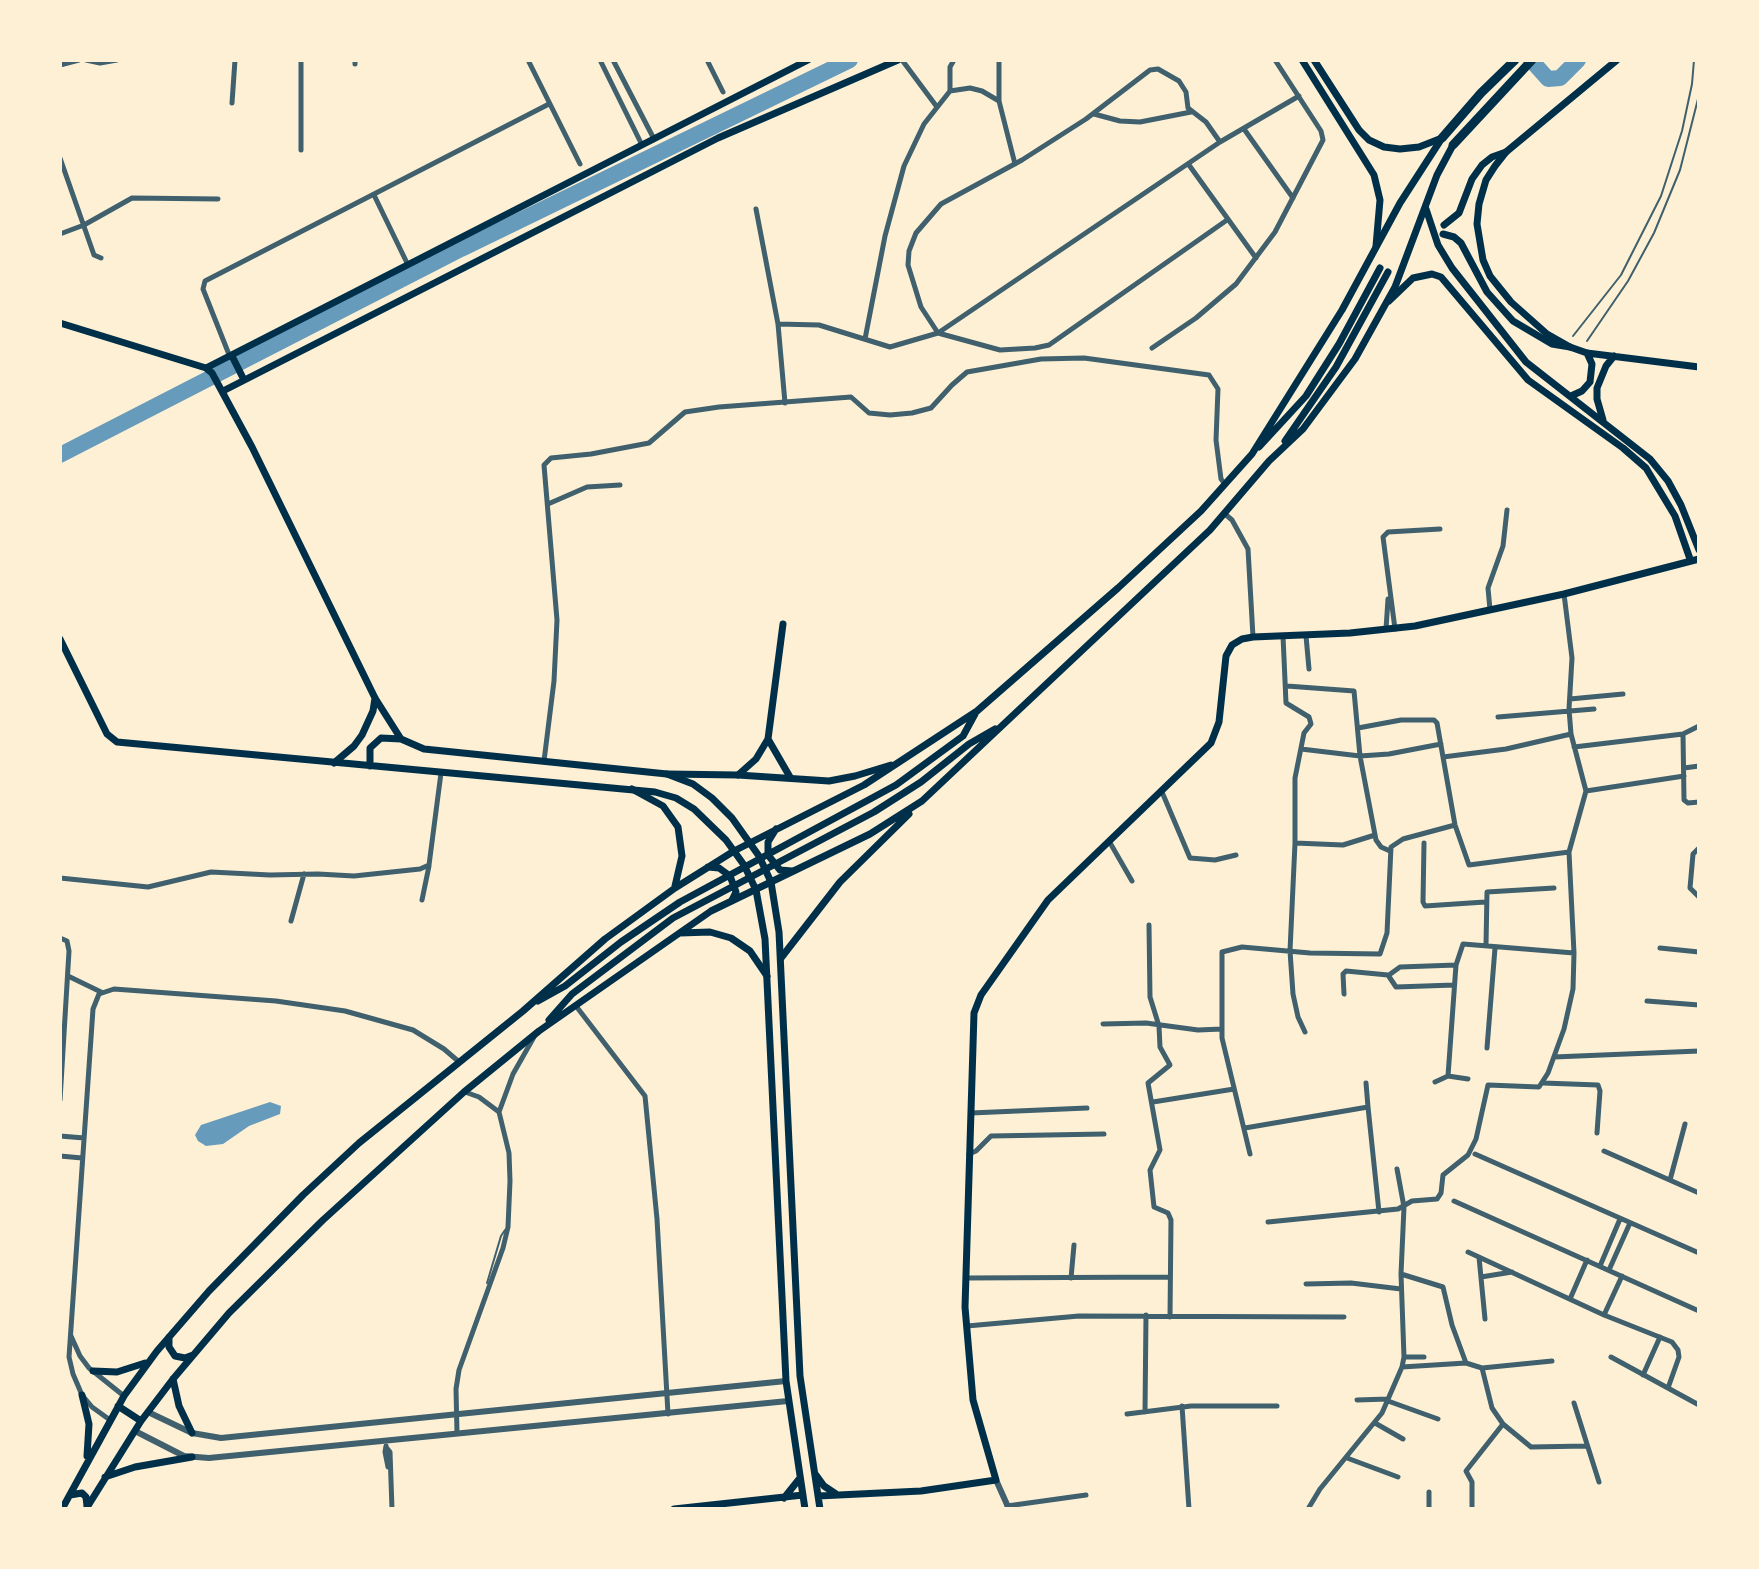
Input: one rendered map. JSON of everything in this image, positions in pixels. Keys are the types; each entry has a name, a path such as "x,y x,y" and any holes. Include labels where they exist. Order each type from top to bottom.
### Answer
{"highway":[{"path":"1453,145 1532,60"},
{"path":"1442,138 1512,63"}],"main road":[{"path":"209,370 808,60"},
{"path":"221,388 718,138 900,60"},
{"path":"1302,60 1374,175 1380,200 1376,246"},
{"path":"1314,60 1359,130 1369,140 1384,147 1400,149 1419,147 1442,138"},
{"path":"1570,347 1547,334 1511,302 1490,276 1483,260 1477,224 1479,204 1486,180 1506,152 1617,60"},
{"path":"1252,454 1342,310 1400,203 1442,138"},
{"path":"1269,461 1319,410 1361,349 1388,302 1437,175 1453,145"},
{"path":"1506,152 1482,165 1472,179 1459,213 1443,230 1461,243 1487,292 1513,321 1552,344 1587,353 1699,367"},
{"path":"1426,209 1438,245 1452,268 1526,362 1650,459 1668,481 1699,550"},
{"path":"1441,277 1443,269 1452,268"},
{"path":"62,1509 118,1406 149,1360 209,1291 310,1188 359,1143 523,1011 614,932 675,888 750,842 864,785 977,711 1118,588 1226,485 1306,396 1384,270 1336,367 1269,461 1225,514 854,867 781,958"},
{"path":"818,1496 921,1491 996,1480 973,1400 967,1326 972,1032 976,1005 1048,900 1211,743 1219,722 1226,656 1235,642 1253,637 1390,630 1564,594 1695,559 1675,516 1646,468 1528,380 1441,277 1423,275 1413,278 1388,302"},
{"path":"60,323 209,370 221,388 375,698 401,739"},
{"path":"1571,396 1582,391 1592,376 1592,364 1587,353"},
{"path":"1603,421 1597,388 1600,377 1614,356"},
{"path":"232,358 243,377"},
{"path":"1596,428 1603,421"},
{"path":"738,775 756,759 768,739 783,624"},
{"path":"60,639 63,651 107,734 122,743 632,789 676,798 712,825 734,851 756,890 765,939 786,1381 805,1509"},
{"path":"334,763 362,735 373,711 375,698"},
{"path":"523,1011 565,986 668,909 869,803 963,736 977,711"},
{"path":"538,1032 572,994 628,950 684,912 874,812 969,744 1007,723"},
{"path":"370,766 370,748 377,739 401,739 424,749 667,774 829,781 899,762"},
{"path":"768,739 790,777"},
{"path":"667,774 693,784 732,818 750,842 771,882 781,958 800,1376 820,1509"},
{"path":"632,789 663,806 678,827 682,856 675,888"},
{"path":"86,1508 141,1421 173,1379 272,1268 464,1092 538,1032 675,934 729,902 870,834 922,801"},
{"path":"780,826 768,842 768,855 775,866 783,871 798,869"},
{"path":"706,868 719,868 734,881 736,892 729,902"},
{"path":"675,934 710,932 731,938 755,956 767,976"},
{"path":"780,1277 790,1280 795,1276"},
{"path":"781,1292 787,1289 796,1293"},
{"path":"171,1334 169,1347 175,1356 185,1358 195,1353"},
{"path":"93,1371 123,1371 149,1360"},
{"path":"173,1379 179,1406 192,1433"},
{"path":"82,1395 89,1424 84,1465"},
{"path":"118,1406 141,1421"},
{"path":"105,1477 142,1466 192,1457"},
{"path":"814,1472 824,1486 838,1495"},
{"path":"784,1498 800,1477"},
{"path":"69,1497 76,1492 82,1493 87,1500 86,1508"},
{"path":"674,1509 803,1495"}],"street":[{"path":"60,65 79,60"},
{"path":"86,60 100,63 117,60"},
{"path":"232,103 235,60"},
{"path":"301,60 301,150"},
{"path":"528,60 580,164"},
{"path":"707,60 723,92"},
{"path":"900,60 937,107"},
{"path":"865,339 885,236 904,166 924,124 950,91 950,67 954,60"},
{"path":"999,60 999,101 1015,164"},
{"path":"1152,348 1196,318 1236,284 1275,232 1323,140 1321,131 1275,60"},
{"path":"605,61 654,139"},
{"path":"605,61 642,145"},
{"path":"1220,142 1206,122 1188,108 1186,92 1179,81 1158,69 1146,72 1093,114 1015,164 941,204 916,233 909,251 908,265 921,307 938,333 1000,350 1049,345 1227,220"},
{"path":"950,91 970,88 999,101"},
{"path":"778,324 819,325 883,346 898,347 938,333 1220,142 1299,96"},
{"path":"232,358 203,289 204,282 549,104"},
{"path":"1093,114 1140,122 1191,112"},
{"path":"1244,129 1293,198"},
{"path":"60,158 94,255 101,258"},
{"path":"1189,165 1256,258"},
{"path":"374,194 408,266"},
{"path":"60,234 84,225 132,198 218,199"},
{"path":"756,209 778,324 785,403"},
{"path":"544,761 554,681 557,620 544,465 551,458 649,443 685,412 851,397 869,413 912,413 931,408 967,372 1041,359 1084,358 1209,375 1218,389 1216,440 1221,479 1226,485"},
{"path":"548,504 587,487 620,485"},
{"path":"1490,610 1488,588 1503,546 1507,510"},
{"path":"1225,514 1232,520 1248,549 1253,637"},
{"path":"1390,630 1385,534 1440,529"},
{"path":"1542,1083 1554,1057 1573,989 1569,852 1586,791 1571,734 1572,658 1564,594"},
{"path":"1283,636 1286,703 1309,717 1311,724 1304,733 1295,778 1290,951 1293,994 1305,1032"},
{"path":"1306,636 1309,669"},
{"path":"1287,686 1354,691 1360,756 1375,835 1378,844 1390,851"},
{"path":"1570,699 1623,694"},
{"path":"1498,717 1594,709"},
{"path":"1358,728 1401,720 1434,720 1437,723 1455,825 1467,862 1472,867 1569,852"},
{"path":"1574,747 1683,734 1699,726"},
{"path":"1443,757 1506,749 1571,734"},
{"path":"1683,734 1684,800 1688,803 1699,802"},
{"path":"1301,749 1360,756 1441,744"},
{"path":"1684,768 1699,766"},
{"path":"422,900 441,773"},
{"path":"1586,791 1684,776"},
{"path":"1162,792 1190,858 1215,860 1236,855"},
{"path":"1250,1154 1227,1064 1222,1029 1222,952 1233,947 1310,953 1382,952 1387,933 1390,851 1394,842 1455,825"},
{"path":"1295,843 1343,845 1375,835"},
{"path":"1109,840 1119,863 1132,881"},
{"path":"1424,843 1425,906 1485,902"},
{"path":"1699,848 1693,854 1690,888 1699,897"},
{"path":"60,878 148,887 211,872 372,876 411,871 429,865"},
{"path":"291,921 304,874"},
{"path":"1486,945 1487,892 1554,888"},
{"path":"1149,925 1150,997 1159,1026 1160,1047 1170,1065 1149,1080 1160,1150 1150,1171 1155,1208 1168,1213 1171,1220 1170,1317"},
{"path":"60,938 67,941 68,976 60,1100"},
{"path":"1448,1076 1456,965 1463,944 1574,953"},
{"path":"1487,1048 1495,948"},
{"path":"1660,948 1699,952"},
{"path":"1344,994 1343,974 1346,971 1389,975 1400,967 1456,965"},
{"path":"1389,975 1396,987 1454,985"},
{"path":"68,976 102,993"},
{"path":"110,1420 82,1395 71,1365 82,1158 95,1000 102,993 114,989 276,1001 345,1011 413,1030 458,1061"},
{"path":"1647,1001 1699,1005"},
{"path":"576,1006 645,1096 657,1219 668,1414"},
{"path":"1103,1024 1146,1023 1222,1029"},
{"path":"457,1433 459,1370 508,1227 509,1153 499,1112 513,1074 538,1032"},
{"path":"1554,1057 1699,1051"},
{"path":"1435,1082 1448,1076 1468,1079"},
{"path":"1366,1083 1379,1212"},
{"path":"1268,1222 1379,1212 1439,1196 1443,1175 1468,1155 1476,1139 1488,1085 1598,1085 1597,1133"},
{"path":"1153,1102 1234,1089"},
{"path":"464,1092 479,1097 499,1112"},
{"path":"1245,1128 1368,1107"},
{"path":"970,1113 1087,1108"},
{"path":"1670,1180 1685,1124"},
{"path":"969,1154 991,1136 1104,1134"},
{"path":"60,1136 84,1138"},
{"path":"1604,1151 1699,1193"},
{"path":"1475,1154 1699,1253"},
{"path":"60,1156 82,1158"},
{"path":"1308,1509 1320,1489 1375,1423 1402,1367 1404,1207 1397,1169"},
{"path":"1454,1201 1699,1311"},
{"path":"1600,1266 1620,1219"},
{"path":"1609,1270 1630,1223"},
{"path":"1071,1278 1074,1245"},
{"path":"1468,1252 1604,1315 1672,1342 1679,1357 1668,1388"},
{"path":"1479,1257 1485,1319"},
{"path":"1570,1299 1587,1260"},
{"path":"1481,1277 1512,1272"},
{"path":"1401,1274 1442,1285 1466,1363"},
{"path":"1604,1315 1622,1276"},
{"path":"966,1278 1170,1277"},
{"path":"1306,1284 1351,1283 1401,1289"},
{"path":"1145,1412 1146,1315"},
{"path":"967,1326 1079,1316 1344,1317"},
{"path":"71,1335 80,1356 93,1371 124,1396"},
{"path":"1643,1375 1660,1337"},
{"path":"1404,1357 1424,1357"},
{"path":"1611,1357 1699,1405"},
{"path":"1402,1367 1466,1363 1482,1368 1552,1361"},
{"path":"1482,1368 1492,1408 1503,1424 1534,1449 1587,1446"},
{"path":"148,1412 192,1433 221,1438 786,1381"},
{"path":"1357,1400 1388,1400 1438,1419"},
{"path":"135,1431 174,1452 192,1457 386,1444 457,1433 788,1401"},
{"path":"1574,1403 1599,1482"},
{"path":"1182,1406 1189,1509"},
{"path":"1127,1414 1182,1406 1277,1406"},
{"path":"1375,1423 1403,1439"},
{"path":"1472,1509 1473,1488 1467,1475 1469,1465 1503,1424"},
{"path":"304,1430 305,1448"},
{"path":"386,1444 392,1509"},
{"path":"1347,1458 1398,1477"},
{"path":"996,1480 1008,1507 1086,1495"},
{"path":"1429,1492 1429,1509"}],"lane":[{"path":"1573,336 1621,275 1661,196 1682,131 1694,60"},
{"path":"1587,341 1628,281 1654,233 1680,170 1699,95"}],"water":[{"path":"270,1102 281,1106 280,1114 249,1126 223,1144 206,1146 195,1135 201,1125"}],"waterway":[{"path":"60,455 461,249 850,60"},
{"path":"1531,60 1548,79 1560,78 1578,60"}]}
